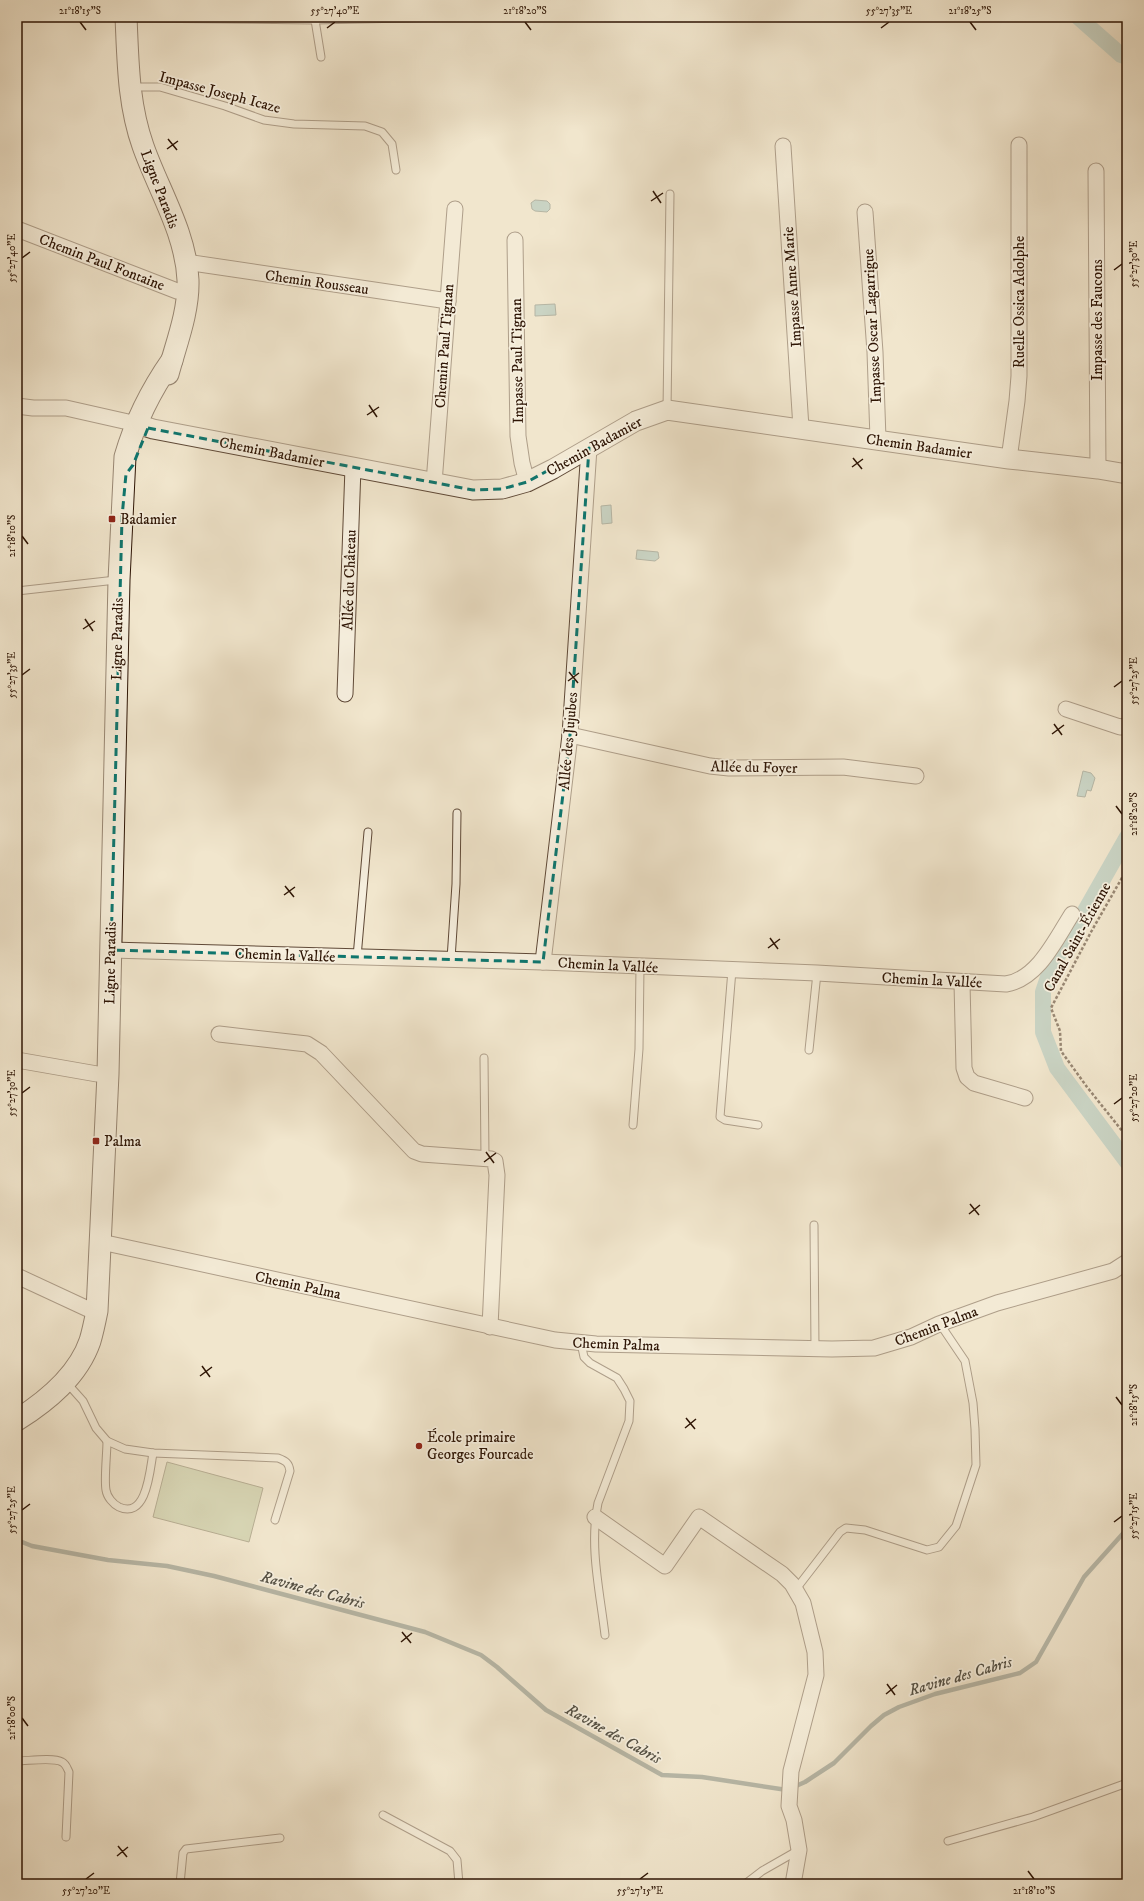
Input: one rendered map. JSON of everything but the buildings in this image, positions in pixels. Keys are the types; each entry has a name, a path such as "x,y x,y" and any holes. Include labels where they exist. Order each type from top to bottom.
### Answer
{"main road":[{"name":"Ligne Paradis","path":"17,1420 49,1397 66,1381 80,1363 90,1342 97,1311 108,1074 118,580 126,474 125,457 130,441 143,426 153,387 172,360 185,312 187,291 186,262 176,227 142,145 129,87 125,17"}],"street":[{"name":"Ruelle Ossica Adolphe","path":"1009,459 1019,376 1019,145"},
{"name":"Impasse Anne Marie","path":"783,146 801,428"},
{"name":"Impasse des Faucons","path":"1096,171 1098,469"},
{"name":"Chemin Paul Tignan","path":"434,483 455,209"},
{"name":"Impasse Oscar Lagarrigue","path":"865,212 875,352 878,439"},
{"name":"Chemin Paul Fontaine","path":"17,229 177,291 187,291"},
{"name":"Impasse Paul Tignan","path":"516,240 518,436 522,463 528,482"},
{"name":"Chemin Rousseau","path":"186,262 448,301"},
{"path":"17,406 33,408 66,408 143,426"},
{"name":"Chemin Badamier","path":"143,426 473,490 502,489 528,482 636,421 667,410 878,439 1009,459 1098,469 1127,474"},
{"name":"Allée des Jujubes","path":"543,962 570,736 589,448"},
{"name":"Allée du Château","path":"345,694 352,467"},
{"path":"1066,709 1120,727 1127,726"},
{"name":"Allée du Foyer","path":"570,736 710,766 729,768 843,767 916,776"},
{"name":"Chemin la Vallée","path":"111,950 543,962 817,973 962,983 1006,984 1016,983 1039,965 1072,914"},
{"path":"962,983 964,1068 967,1077 974,1083 1025,1098"},
{"path":"219,1034 307,1044 321,1053 414,1151 422,1154 491,1158 495,1161 497,1167 490,1327"},
{"path":"17,1060 97,1074 108,1074"},
{"name":"Chemin Palma","path":"100,1242 555,1340 580,1343 815,1349 874,1348 911,1337 940,1324 997,1303 1112,1271 1127,1262"},
{"path":"17,1276 88,1309 97,1311"},
{"path":"595,1517 665,1566 699,1517 782,1574 796,1589 802,1603 815,1652 816,1675 791,1771 789,1806 794,1820 799,1850 793,1884"}],"lane":[{"path":"125,17 315,20 450,17"},
{"path":"315,20 321,57"},
{"name":"Impasse Joseph Icaze","path":"129,87 160,87 225,106 264,120 294,124 365,126 382,132 392,144 396,170"},
{"path":"667,410 670,194"},
{"path":"17,591 118,580"},
{"path":"451,959 456,884 457,813"},
{"path":"357,957 368,832"},
{"path":"633,1125 639,1049 640,966"},
{"path":"732,970 720,1117 725,1120 758,1125"},
{"path":"809,1050 817,973"},
{"path":"484,1058 485,1158"},
{"path":"814,1225 815,1349"},
{"path":"796,1589 840,1532 846,1528 865,1530 927,1550 939,1547 956,1526 976,1465 973,1403 964,1361 940,1324"},
{"path":"580,1343 584,1357 590,1363 617,1378 630,1401 629,1421 598,1503 595,1517 594,1536 604,1635"},
{"path":"66,1381 83,1402 96,1428 107,1441 125,1449 153,1453 278,1458 286,1461 289,1464 290,1471 275,1520"},
{"path":"107,1441 106,1491 111,1500 120,1507 129,1509 142,1501 146,1490 153,1453"},
{"path":"17,1761 61,1761 67,1766 69,1772 66,1837"},
{"path":"948,1841 1033,1817 1127,1783"},
{"path":"383,1815 450,1851 457,1860 459,1884"},
{"path":"180,1884 182,1853 186,1848 280,1838"},
{"path":"745,1884 762,1871 799,1850"}],"path":[{"name":"Canal Saint-Étienne","path":"1127,869 1091,932 1051,1008 1060,1031 1061,1051 1087,1087 1127,1137"}],"highlighted area":[{"path":"148,428 473,490 502,489 527,482 589,448 570,735 543,962 111,950 122,517 126,474 133,465"}],"green space":[{"path":"167,1462 263,1488 249,1542 153,1517"}],"water":[{"path":"535,200 547,201 550,204 550,209 547,212 535,211 532,209 531,203"},
{"path":"555,304 556,315 535,316 535,305"},
{"path":"611,505 612,523 602,524 601,506"},
{"path":"637,550 658,552 659,558 655,561 636,559"},
{"path":"1083,771 1091,773 1095,778 1091,791 1087,790 1085,797 1077,796"}],"waterway":[{"name":"Canal Saint-Étienne","path":"1078,17 1121,55 1127,57"},
{"name":"Canal Saint-Étienne","path":"1127,837 1081,918 1052,965 1043,992 1043,1032 1057,1068 1127,1162"},
{"name":"Ravine des Cabris","path":"17,1540 32,1546 108,1560 167,1566 214,1576 425,1632 481,1655 546,1710 662,1775 702,1777 787,1790 805,1782 834,1763 871,1726 884,1715 899,1707 935,1694 1020,1673 1036,1662 1084,1577 1127,1529"}],"place":[{"name":"Badamier","path":"112,519"},
{"name":"Palma","path":"96,1141"},
{"name":"École primaire Georges Fourcade","path":"419,1446"}]}
